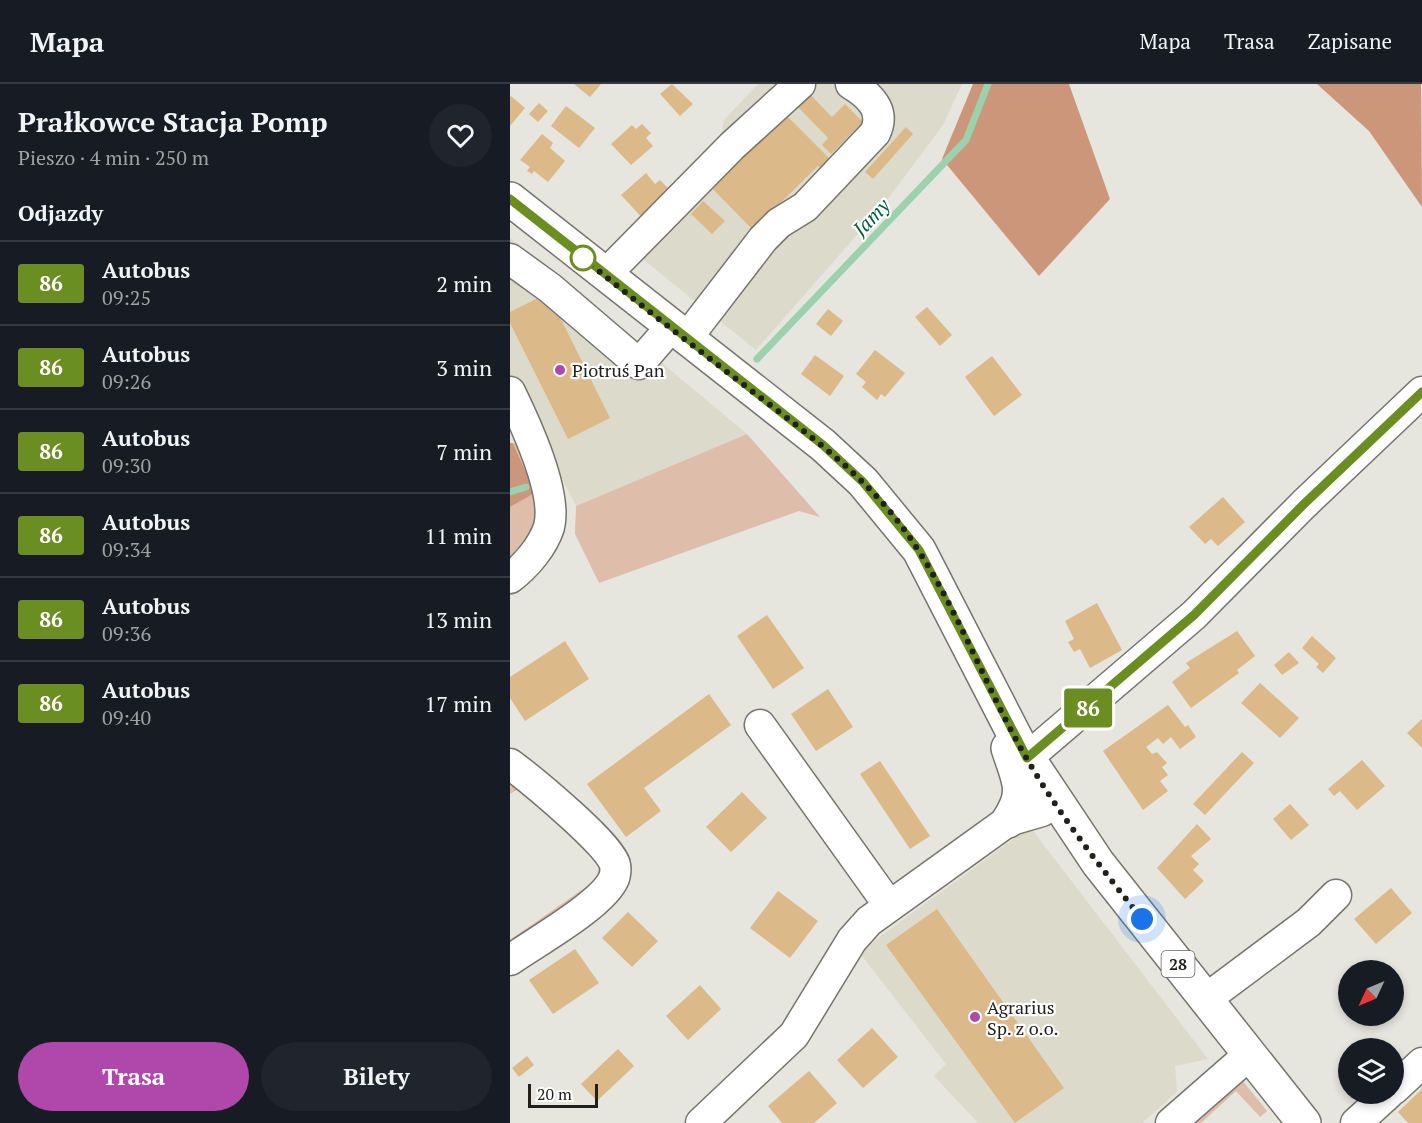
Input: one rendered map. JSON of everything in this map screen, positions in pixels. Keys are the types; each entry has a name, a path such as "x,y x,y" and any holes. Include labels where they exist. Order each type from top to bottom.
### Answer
{"main road":[{"name":"28","path":"510,199 605,276 823,445 863,482 892,515 919,550 941,589 991,692 1027,758 1055,802 1098,863 1304,1123"},
{"path":"991,692 1021,795 1019,805 1008,821"}],"street":[{"path":"605,276 732,146 801,84"},
{"path":"510,259 550,288 639,364 679,333 763,239 779,223 805,207 875,133 879,124 877,107 867,94 851,84"},
{"path":"510,392 518,428 551,500 549,527 537,550 510,578"},
{"path":"1027,758 1194,615 1304,504 1422,392"},
{"path":"760,725 888,904"},
{"path":"510,764 568,813 608,852 615,864 614,878 590,906 510,960"},
{"path":"701,1123 794,1035 852,940 888,904 1008,821 1042,811 1055,802"},
{"path":"1206,999 1309,922 1336,895"},
{"path":"1171,1123 1250,1054"},
{"path":"1404,1080 1422,1063"},
{"path":"1356,1123 1377,1104"}],"shaded area":[{"path":"758,84 962,84 943,125 884,204 756,350 625,245 718,150 724,120"},
{"path":"973,84 1069,84 1110,199 1039,276 942,159"},
{"path":"1317,84 1421,84 1422,207 1369,131"},
{"path":"510,238 747,434 576,506 510,376"},
{"path":"747,434 820,517 799,511 599,583 575,534 576,506"},
{"path":"510,443 513,443 535,493 510,507"},
{"path":"513,443 525,446 534,461 542,494 542,511 539,527 532,542 523,556 510,569 510,507 535,493"},
{"path":"511,776 528,784 597,847 608,866 607,876 594,891 510,949 510,940 596,880 599,867 595,855 523,786 510,794"},
{"path":"1030,827 1208,1059 1175,1066 1177,1092 1142,1123 978,1123 934,1076 946,1064 859,952"},
{"path":"1242,1080 1267,1111 1260,1117 1236,1091 1201,1123 1181,1123"}],"building":[{"path":"574,84 601,84 590,97"},
{"path":"672,84 693,104 680,116 660,94"},
{"path":"804,88 832,117 845,104 863,122 831,154 822,145 828,138 798,107 788,117 834,163 824,173 818,166 753,230 708,184"},
{"path":"510,97 525,108 510,126"},
{"path":"539,103 548,111 538,122 529,114"},
{"path":"566,106 595,128 579,148 551,126"},
{"path":"642,124 651,133 646,138 653,146 631,165 611,144 632,125 636,129"},
{"path":"906,127 913,134 873,179 865,172"},
{"path":"542,134 553,143 550,148 565,161 548,182 534,171 532,174 527,171 530,167 520,160"},
{"path":"646,173 655,184 660,180 668,188 663,192 670,201 646,222 621,195"},
{"path":"703,201 725,221 712,234 691,214"},
{"name":"Piotruś Pan","path":"548,293 610,418 568,439 510,323 510,312"},
{"path":"927,307 952,335 940,346 915,317"},
{"path":"828,309 843,321 831,336 816,324"},
{"path":"875,350 905,373 885,397 881,394 877,400 862,387 866,382 856,374"},
{"path":"815,355 844,376 830,396 801,374"},
{"path":"992,356 1022,395 994,416 965,377"},
{"path":"1223,497 1245,522 1218,546 1211,539 1205,544 1189,527"},
{"path":"1097,603 1122,650 1090,668 1080,649 1074,652 1068,642 1074,639 1065,621"},
{"path":"767,615 804,668 773,689 737,636"},
{"path":"1237,631 1255,656 1237,670 1239,673 1191,708 1172,682 1190,668 1186,663"},
{"path":"1312,636 1336,658 1323,673 1316,667 1319,664 1302,648"},
{"path":"565,641 589,679 525,721 510,698 510,677"},
{"path":"1289,652 1299,663 1282,675 1274,665"},
{"path":"1260,683 1299,718 1280,738 1241,703"},
{"path":"828,689 853,727 816,751 791,714"},
{"path":"709,694 731,725 644,788 661,811 626,837 587,784"},
{"path":"1168,705 1185,727 1188,725 1196,737 1180,749 1171,737 1163,744 1158,738 1146,747 1152,754 1157,752 1167,763 1162,767 1168,775 1160,781 1168,791 1143,810 1103,751"},
{"path":"1422,719 1422,748 1407,733"},
{"path":"1242,752 1254,763 1205,815 1193,804"},
{"path":"1362,760 1385,786 1357,810 1340,791 1334,796 1328,789"},
{"path":"880,761 930,836 910,849 860,774"},
{"path":"742,792 767,818 731,852 706,827"},
{"path":"1290,804 1309,825 1291,840 1273,819"},
{"path":"1197,824 1211,839 1191,856 1199,864 1193,870 1204,881 1185,899 1157,868"},
{"path":"1391,888 1412,913 1376,944 1354,919"},
{"path":"778,891 818,921 790,958 750,928"},
{"name":"Agrarius Sp. z o.o.","path":"937,909 1064,1088 1015,1123 886,945"},
{"path":"628,912 658,941 632,967 602,938"},
{"path":"575,949 599,983 553,1014 529,980"},
{"path":"700,985 721,1009 688,1040 666,1016"},
{"path":"872,1028 898,1057 863,1088 837,1060"},
{"path":"618,1049 634,1066 597,1101 581,1084"},
{"path":"527,1056 534,1065 519,1077 512,1068"},
{"path":"809,1071 837,1103 814,1123 782,1123 768,1106"},
{"path":"1422,1089 1422,1123 1408,1123 1398,1112"}],"waterway":[{"name":"Jamy","path":"757,359 966,140 988,84"},
{"name":"Jamy","path":"510,492 526,487"}],"bus line":[{"name":"86","path":"510,199 823,445 863,482 919,550 1027,758 1048,743 1194,615 1304,504 1422,392"}],"place":[{"name":"Piotruś Pan","path":"560,370"},
{"name":"Agrarius Sp. z o.o.","path":"975,1017"}],"route":[{"path":"583,258 823,445 863,482 892,515 919,550 946,599 991,692 1051,797 1142,919"}]}
